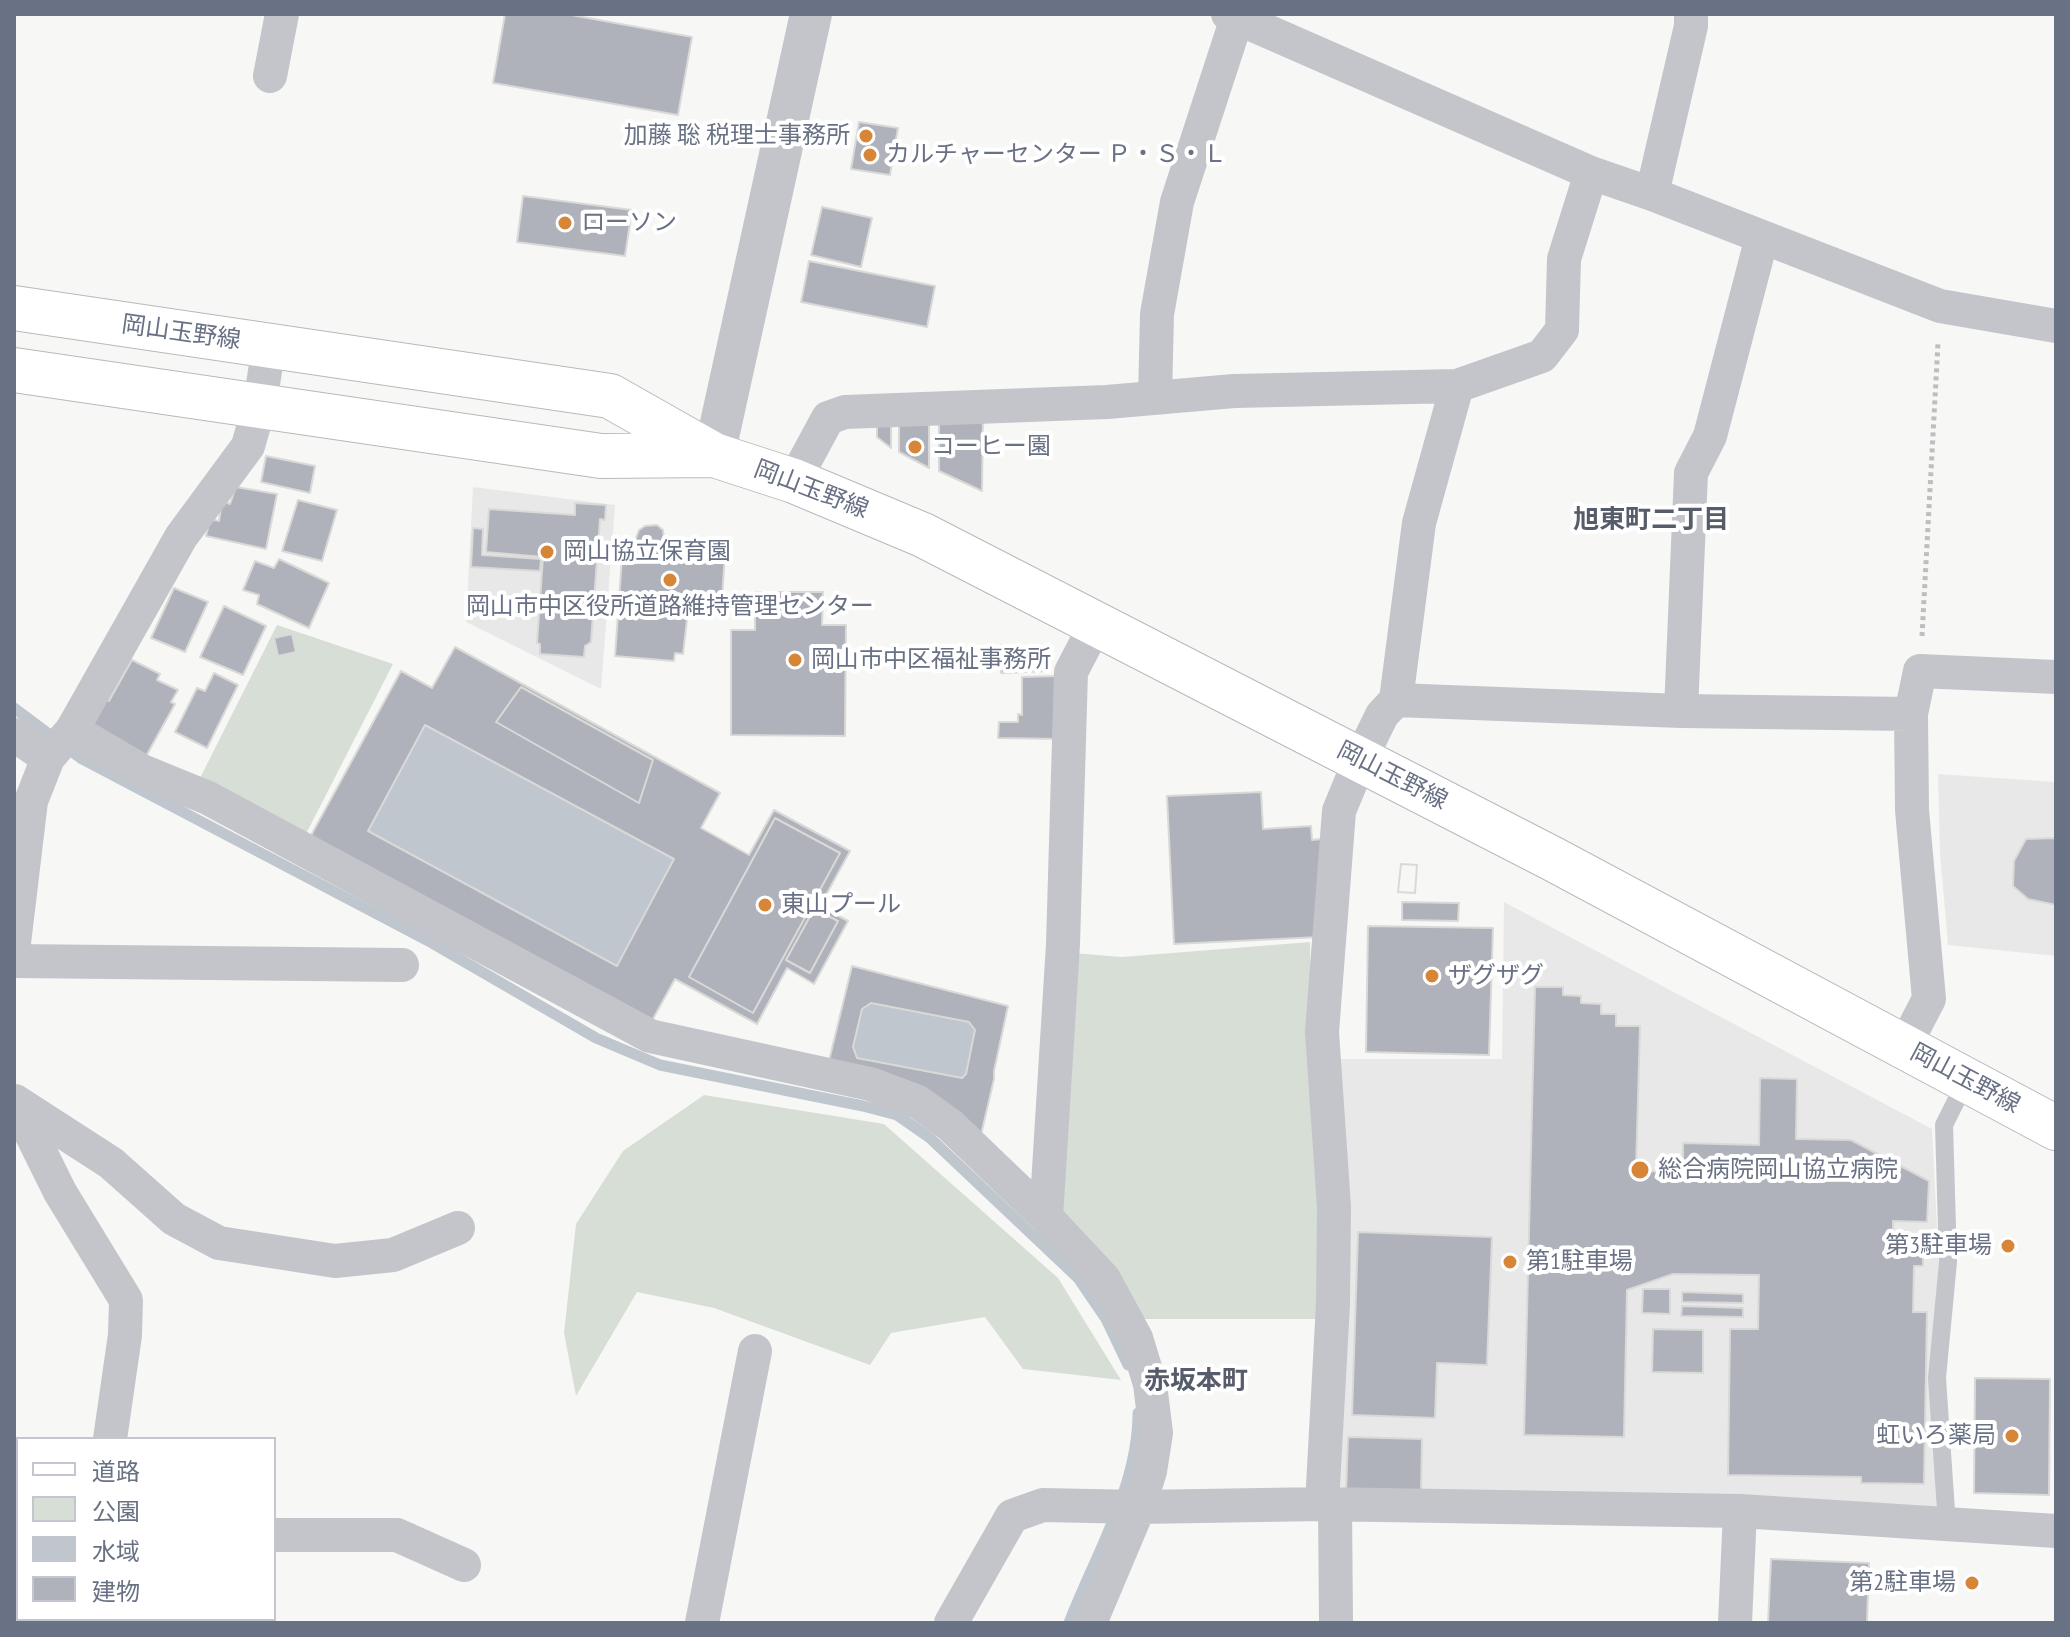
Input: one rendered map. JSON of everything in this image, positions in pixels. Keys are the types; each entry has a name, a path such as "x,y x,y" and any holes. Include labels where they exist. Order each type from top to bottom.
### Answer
{"main road":[{"name":"岡山玉野線","path":"14,308 610,396 714,455 794,481 923,535 1553,859 2056,1128"},
{"name":"岡山玉野線","path":"14,370 601,456 714,455"}],"street":[{"path":"270,76 282,14"},
{"path":"714,455 811,14"},
{"path":"1652,194 1691,26 1691,14"},
{"path":"1155,398 1157,314 1177,202 1232,16 1591,173 1940,306 2056,326"},
{"path":"794,481 828,418 845,412 1155,398 1234,391 1457,386 1542,356 1562,330 1564,259 1591,173"},
{"path":"1681,711 1691,473 1710,436 1762,237"},
{"path":"14,943 31,801 181,537 248,446 260,404 269,345"},
{"path":"1336,1623 1328,1505 1334,1207 1322,1032 1339,811 1382,715 1396,700 1419,523 1457,386"},
{"path":"1046,1217 1063,944 1071,672 1096,624"},
{"path":"1904,1047 1929,999 1912,810 1911,714 1920,671 2056,677"},
{"path":"1396,700 1681,711 1911,714"},
{"path":"14,735 62,742 208,798 650,1036 870,1084 918,1102 950,1125 1046,1217 1104,1279 1136,1338 1150,1384 1156,1433 1150,1471 1124,1506 1090,1623"},
{"path":"14,961 402,965"},
{"path":"14,1094 14,1101 60,1192 126,1300 125,1335 110,1437"},
{"path":"14,1101 111,1163 174,1219 219,1243 335,1261 393,1255 458,1228"},
{"path":"702,1623 755,1351"},
{"path":"951,1623 1012,1516 1043,1505 1328,1505 1740,1511 2056,1531"},
{"path":"1735,1623 1740,1511"},
{"path":"276,1535 397,1535 464,1565"}],"lane":[{"path":"1947,1526 1937,1378 1948,1262 1944,1125 1966,1081"}],"path":[{"path":"1920,671 1940,306"}],"shaded area":[{"path":"473,487 615,505 601,689 466,622"},
{"path":"1938,774 2056,782 2056,956 1948,945 1940,853"},
{"name":"総合病院岡山協立病院","path":"1504,902 1932,1129 1939,1264 1929,1378 1937,1512 1335,1496 1339,1059 1502,1059"}],"green space":[{"path":"277,625 393,664 306,834 199,780"},
{"path":"1310,942 1312,1070 1324,1227 1319,1319 1140,1319 1060,1216 1073,953 1122,957"},
{"path":"704,1095 884,1124 1058,1278 1121,1380 1023,1369 985,1317 891,1333 870,1365 714,1308 637,1292 576,1396 564,1333 576,1224 623,1151"}],"water":[{"path":"425,725 674,859 617,966 368,831"},
{"path":"871,1003 969,1022 975,1030 966,1074 962,1078 857,1058 853,1047 862,1009"}],"building":[{"path":"505,14 566,14 692,37 678,115 493,83"},
{"path":"859,122 898,128 890,175 851,169"},
{"path":"523,196 632,210 625,256 517,242"},
{"path":"822,207 872,218 861,267 811,255"},
{"path":"809,261 935,286 927,327 801,302"},
{"path":"939,417 983,417 982,491 939,471"},
{"path":"899,419 929,420 929,468 899,452"},
{"path":"891,421 891,448 877,437 877,422"},
{"path":"266,456 315,466 310,493 261,482"},
{"path":"236,487 277,494 266,549 206,536 210,519 219,521 222,501 230,504"},
{"path":"298,500 337,510 322,561 282,551"},
{"path":"575,503 606,505 605,520 600,519 591,642 585,646 584,657 540,654 540,644 537,643 543,557 486,552 489,509 575,515"},
{"path":"657,525 663,530 665,549 725,554 721,613 688,611 683,654 675,653 674,661 615,656 623,543 634,544 639,530"},
{"path":"473,528 483,529 482,555 541,559 540,571 471,567"},
{"path":"279,559 329,583 309,628 257,604 259,595 243,590 255,561 274,568"},
{"path":"174,588 208,602 185,652 151,638"},
{"path":"755,592 823,592 822,625 846,625 845,736 731,735 731,630 755,630"},
{"path":"224,606 266,626 243,675 200,657"},
{"path":"292,634 296,652 278,656 274,638"},
{"path":"1001,645 1050,671 1001,673"},
{"path":"455,647 720,793 701,828 749,855 774,810 850,851 820,906 848,921 814,984 787,968 757,1024 675,979 649,1026 309,839 401,671 432,688","holes":["521,687 653,760 639,803 496,722","425,725 674,859 617,966 368,831","775,818 840,853 753,1013 689,977","814,909 838,921 810,973 786,960"]},
{"path":"132,660 160,674 157,680 178,690 171,702 175,704 145,758 89,727 105,698 109,701"},
{"path":"214,673 238,685 207,748 175,732 197,688 205,691"},
{"path":"1058,676 1060,739 998,738 999,722 1018,722 1018,714 1022,715 1022,677"},
{"path":"521,687 653,760 639,803 496,722"},
{"path":"1261,792 1263,829 1311,826 1312,840 1322,839 1320,937 1174,944 1167,796"},
{"path":"775,818 840,853 753,1013 689,977"},
{"path":"2056,838 2056,905 2028,899 2013,886 2014,861 2026,839"},
{"path":"1401,864 1417,865 1415,893 1398,892"},
{"path":"1401,864 1417,865 1415,893 1398,892"},
{"path":"1402,902 1459,903 1458,921 1402,920"},
{"path":"814,909 838,921 810,973 786,960"},
{"path":"1368,926 1493,928 1489,1055 1366,1052"},
{"path":"852,966 1008,1006 981,1135 827,1069","holes":["871,1003 969,1022 975,1030 966,1074 962,1078 857,1058 853,1047 862,1009"]},
{"path":"1535,987 1563,987 1563,995 1581,996 1581,1003 1601,1004 1601,1014 1616,1014 1616,1026 1640,1026 1636,1171 1683,1172 1683,1143 1759,1145 1760,1078 1797,1079 1796,1139 1851,1140 1929,1181 1927,1222 1893,1221 1893,1242 1923,1243 1923,1266 1914,1266 1913,1312 1927,1312 1924,1484 1861,1483 1861,1477 1728,1475 1730,1329 1758,1329 1759,1275 1673,1274 1627,1290 1624,1437 1524,1435"},
{"path":"1358,1232 1492,1237 1487,1365 1437,1363 1435,1418 1352,1415"},
{"path":"1643,1289 1670,1289 1670,1314 1642,1313"},
{"path":"1682,1292 1743,1294 1743,1303 1682,1302"},
{"path":"1682,1306 1743,1308 1743,1317 1681,1316"},
{"path":"1653,1329 1703,1330 1703,1373 1652,1372"},
{"name":"虹いろ薬局","path":"1975,1378 2050,1379 2049,1495 1974,1493"},
{"path":"1348,1437 1422,1439 1421,1495 1346,1493"},
{"path":"1771,1559 1869,1563 1867,1623 1768,1623"}],"waterway":[{"path":"14,708 82,759 432,943 596,1038 660,1065 897,1115 930,1138 1078,1278 1106,1319 1128,1365"},
{"path":"1069,1623 1123,1494 1131,1467 1138,1413"}],"place":[{"name":"加藤 聡 税理士事務所","path":"866,136"},
{"name":"カルチャーセンター Ｐ・Ｓ・Ｌ","path":"870,155"},
{"name":"ローソン","path":"565,223"},
{"name":"コーヒー園","path":"915,447"},
{"name":"岡山協立保育園","path":"547,552"},
{"name":"岡山市中区役所道路維持管理センター","path":"670,580"},
{"name":"岡山市中区福祉事務所","path":"795,660"},
{"name":"東山プール","path":"765,905"},
{"name":"ザグザグ","path":"1432,976"},
{"name":"総合病院岡山協立病院","path":"1640,1170"},
{"name":"第3駐車場","path":"2008,1246"},
{"name":"第1駐車場","path":"1510,1262"},
{"name":"虹いろ薬局","path":"2012,1436"},
{"name":"第2駐車場","path":"1972,1583"}],"district":[{"name":"旭東町二丁目","path":"1651,521"},
{"name":"赤坂本町","path":"1196,1382"}]}
